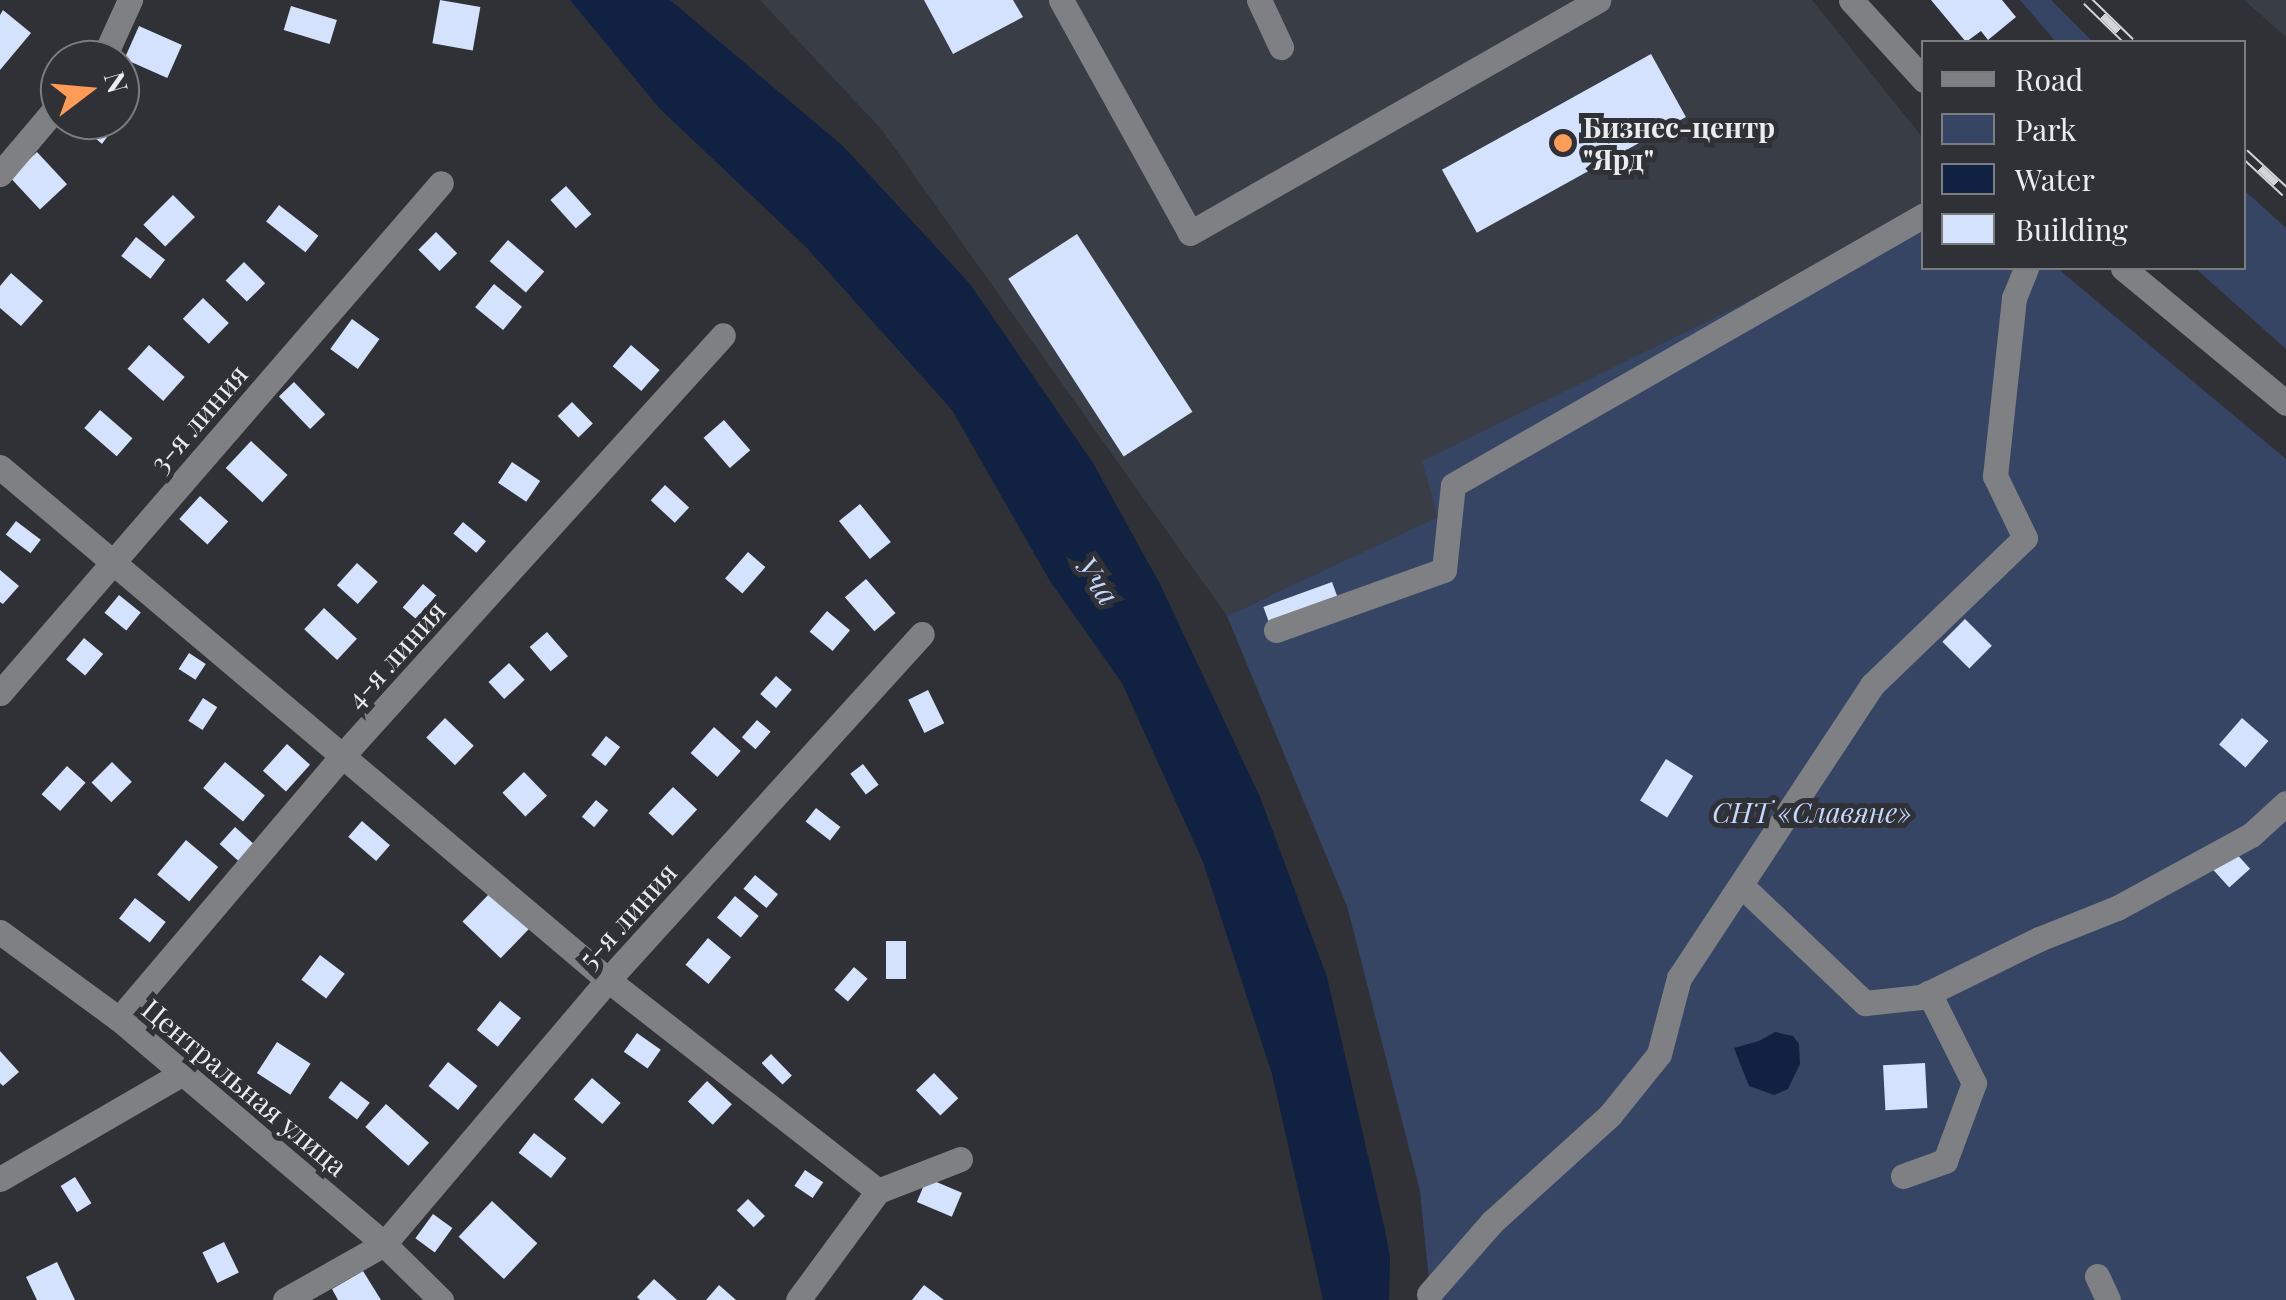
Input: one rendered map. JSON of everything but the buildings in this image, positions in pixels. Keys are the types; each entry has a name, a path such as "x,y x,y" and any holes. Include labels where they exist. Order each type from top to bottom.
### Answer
{"street":[{"path":"112,40 130,0"},
{"path":"1061,0 1190,234 1598,0"},
{"path":"1259,0 1281,46"},
{"path":"1850,0 1921,77"},
{"path":"0,174 40,127"},
{"name":"3-я линия","path":"0,692 440,183"},
{"path":"1276,630 1444,570 1453,485 1921,217"},
{"path":"1429,1294 1492,1222 1610,1115 1659,1054 1679,978 1872,685 2025,538 1995,476 2014,298 2025,270"},
{"path":"2126,270 2286,403"},
{"name":"4-я линия","path":"119,1020 343,755 723,335"},
{"path":"0,468 608,980 878,1191"},
{"name":"5-я линия","path":"384,1244 608,980 922,634"},
{"path":"1742,886 1865,1004 1928,993 2038,938 2117,908 2251,834 2286,803"},
{"name":"Центральная улица","path":"0,932 119,1020 384,1244 441,1300"},
{"path":"1904,1176 1945,1161 1974,1083 1928,993"},
{"path":"0,1179 181,1074"},
{"path":"798,1300 878,1191 960,1159"},
{"path":"285,1300 384,1244"},
{"path":"2096,1276 2108,1300"}],"shaded area":[{"path":"760,0 1812,0 1921,136 1921,216 1423,461 1439,517 1227,616 882,130"},
{"path":"2244,0 2286,0 2286,37"}],"green space":[{"path":"2020,0 2051,0 2091,40 2054,40"},
{"path":"2246,192 2286,228 2286,349 2197,270 2246,270"},
{"name":"СНТ «Славяне»","path":"1921,216 1921,270 2059,270 2286,459 2286,1300 1431,1300 1420,1191 1347,906 1227,616 1438,517 1422,461"}],"water":[{"name":"Уча","path":"570,0 670,0 843,146 970,284 1093,463 1160,584 1260,797 1327,977 1385,1230 1390,1257 1389,1300 1323,1300 1272,1074 1203,862 1122,683 1050,581 952,410 806,247 660,109"},
{"path":"1775,1032 1793,1036 1799,1044 1800,1064 1788,1089 1774,1095 1749,1086 1734,1048"}],"railway":[{"path":"2087,0 2128,40"},
{"path":"2246,155 2286,192"}],"place":[{"name":"Бизнес-центр \"Ярд\"","path":"1563,143"}]}
